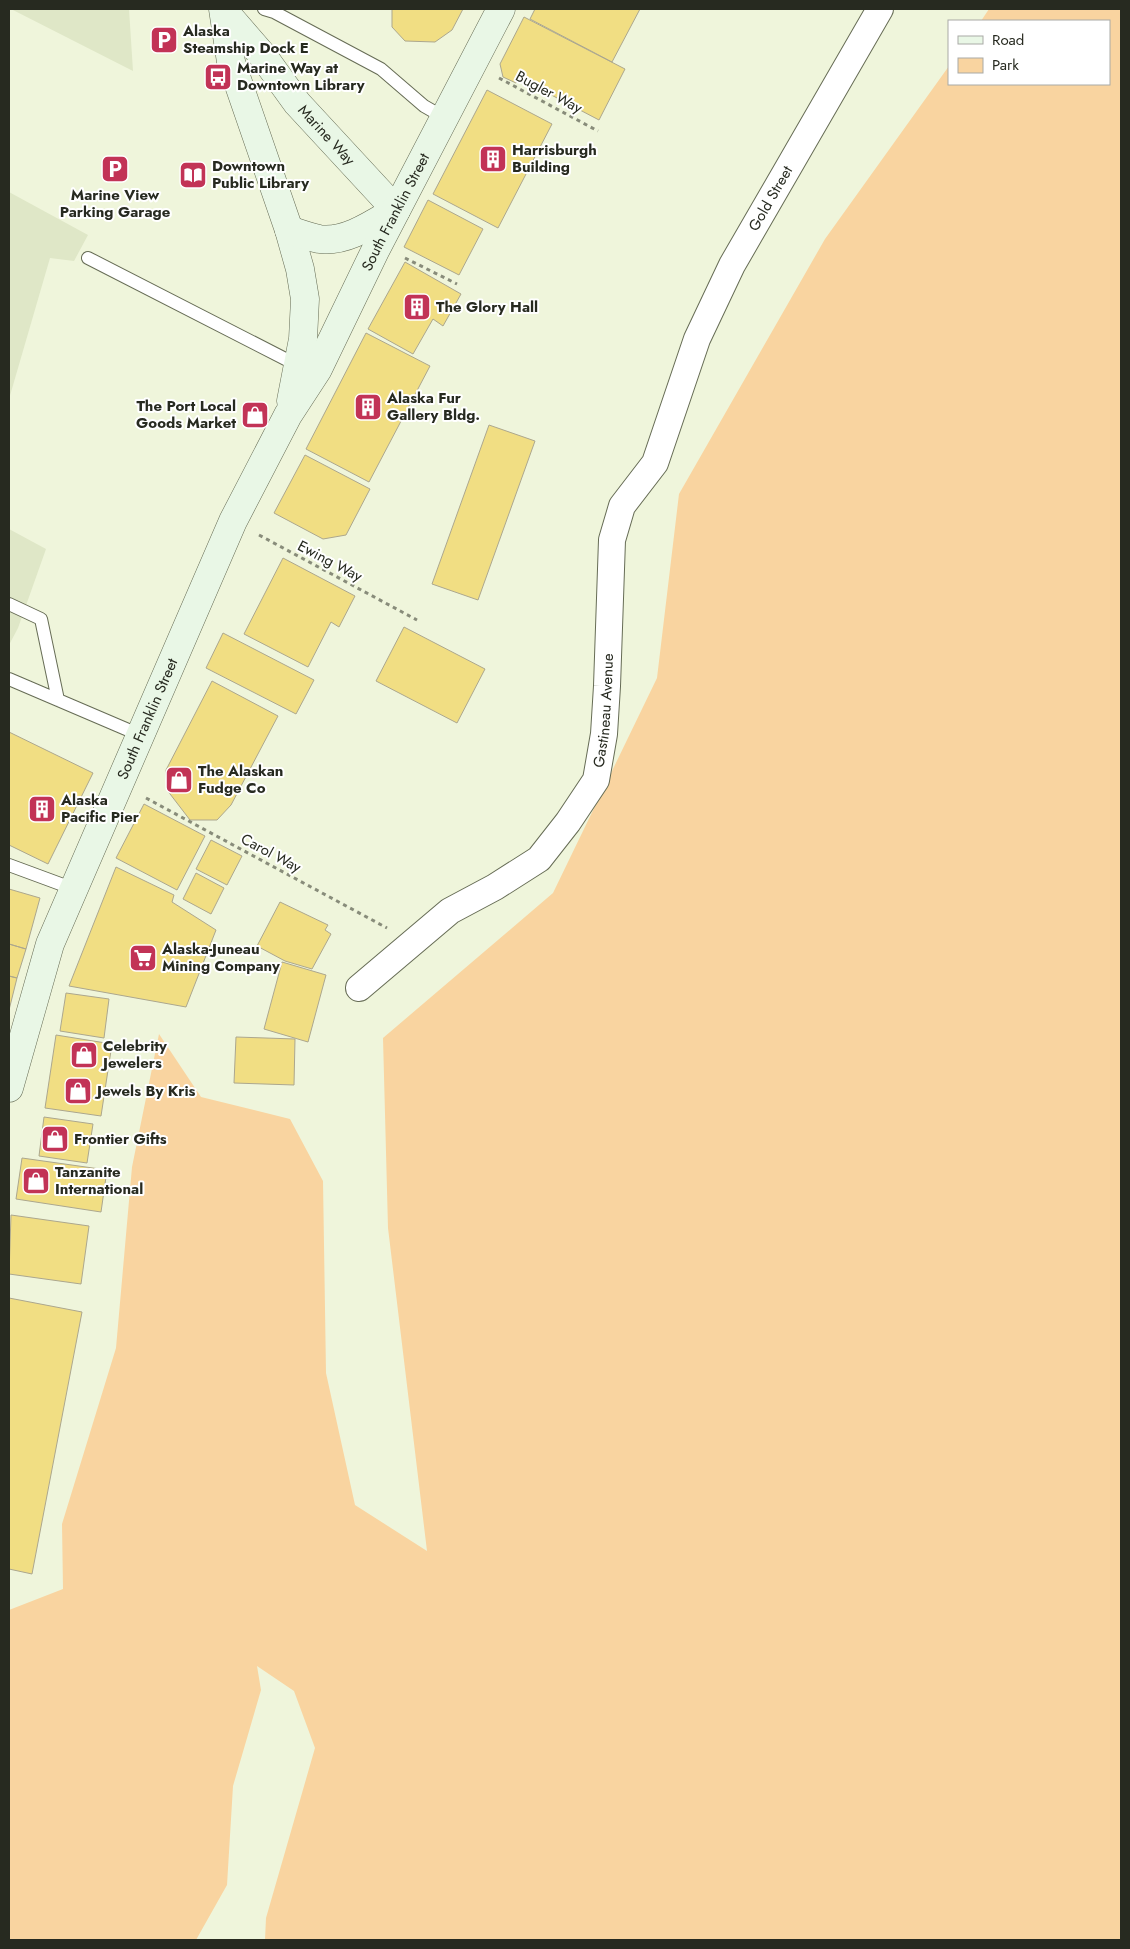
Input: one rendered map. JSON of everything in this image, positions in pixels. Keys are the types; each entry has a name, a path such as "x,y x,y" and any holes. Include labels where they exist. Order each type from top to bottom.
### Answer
{"main road":[{"name":"South Franklin Street","path":"9,1088 50,944 233,521 288,415 318,369 396,210 501,9"},
{"name":"Marine Way","path":"223,10 263,56 297,103 396,210"},
{"name":"Marine Way","path":"223,10 231,62 289,230"},
{"path":"289,230 320,239 340,237 362,230 396,210"},
{"name":"South Franklin Street","path":"288,415 303,339 305,299 289,230"}],"street":[{"name":"Gold Street","path":"677,397 697,339 732,265 880,9"},
{"name":"Gastineau Avenue","path":"359,988 450,912 495,887 538,859 568,822 596,780 604,734 612,540 622,506 654,463 677,397"}],"lane":[{"path":"264,9 274,12 381,68 424,106 445,118"},
{"path":"88,258 297,365"},
{"path":"9,604 41,620 58,700"},
{"path":"9,679 140,735"},
{"path":"9,864 74,889"}],"path":[{"name":"Bugler Way","path":"490,73 598,131"},
{"path":"401,256 457,284"},
{"name":"Ewing Way","path":"233,521 417,620"},
{"name":"Carol Way","path":"119,784 413,942"}],"shaded area":[{"path":"11,9 129,9 133,71"},
{"path":"9,192 88,235 74,261 50,258 9,399"},
{"path":"9,529 46,549 18,628 9,645"}],"green space":[{"path":"989,9 1121,9 1121,1940 265,1940 266,1918 315,1748 294,1691 257,1666 261,1690 233,1786 227,1885 196,1940 9,1940 9,1610 63,1589 62,1524 116,1348 132,1167 159,1034 201,1097 290,1119 323,1181 326,1373 355,1505 427,1551 388,1228 383,1038 553,893 657,678 679,494 825,239 948,67 948,85 1110,85 1110,20 982,20"}],"building":[{"path":"392,9 463,9 452,30 435,42 405,41 392,27"},
{"path":"535,9 640,9 612,62 530,19"},
{"path":"524,17 625,69 599,120 519,78 516,83 503,77 500,64"},
{"name":"Harrisburgh Building","path":"487,90 552,124 498,228 433,194"},
{"path":"428,200 483,229 459,275 404,247"},
{"name":"The Glory Hall","path":"405,262 461,294 443,326 433,319 413,354 368,329"},
{"name":"Alaska Fur Gallery Bldg.","path":"366,333 430,366 369,482 306,449"},
{"path":"489,425 535,441 478,600 432,584"},
{"path":"305,455 370,489 346,535 323,539 274,513"},
{"path":"283,558 355,596 339,627 331,622 308,667 244,634"},
{"path":"404,627 485,669 457,723 376,681"},
{"path":"223,633 314,680 296,714 206,668"},
{"path":"212,681 278,716 231,805 217,820 190,820 167,790 166,770"},
{"name":"Alaska Pacific Pier","path":"9,732 93,773 48,864 9,845"},
{"path":"144,804 205,836 177,890 116,858"},
{"path":"211,840 242,856 227,885 196,869"},
{"name":"Alaska-Juneau Mining Company","path":"116,867 174,895 172,902 216,930 186,1007 69,986"},
{"path":"196,873 224,888 211,914 183,899"},
{"path":"9,889 40,898 26,949 9,944"},
{"path":"280,902 328,925 325,930 331,934 312,969 285,961 257,946"},
{"path":"9,944 26,949 17,978 9,976"},
{"path":"282,962 326,975 308,1042 264,1029"},
{"path":"9,976 17,978 9,1010"},
{"path":"66,993 109,999 104,1038 60,1031"},
{"path":"56,1035 112,1044 101,1116 45,1108"},
{"path":"236,1037 295,1039 294,1085 234,1083"},
{"path":"44,1117 93,1124 87,1163 39,1156"},
{"path":"22,1158 107,1170 101,1212 16,1199"},
{"path":"11,1215 89,1226 81,1284 9,1274"},
{"path":"9,1298 82,1312 32,1574 9,1569"}],"place":[{"name":"Alaska Steamship Dock E","path":"164,40"},
{"name":"Marine Way at Downtown Library","path":"218,77"},
{"name":"Harrisburgh Building","path":"493,159"},
{"name":"Marine View Parking Garage","path":"115,169"},
{"name":"Downtown Public Library","path":"193,175"},
{"name":"The Glory Hall","path":"417,307"},
{"name":"Alaska Fur Gallery Bldg.","path":"368,407"},
{"name":"The Port Local Goods Market","path":"255,415"},
{"name":"The Alaskan Fudge Co","path":"179,780"},
{"name":"Alaska Pacific Pier","path":"42,809"},
{"name":"Alaska-Juneau Mining Company","path":"143,958"},
{"name":"Celebrity Jewelers","path":"84,1055"},
{"name":"Jewels By Kris","path":"78,1091"},
{"name":"Frontier Gifts","path":"55,1139"},
{"name":"Tanzanite International","path":"36,1181"}]}
